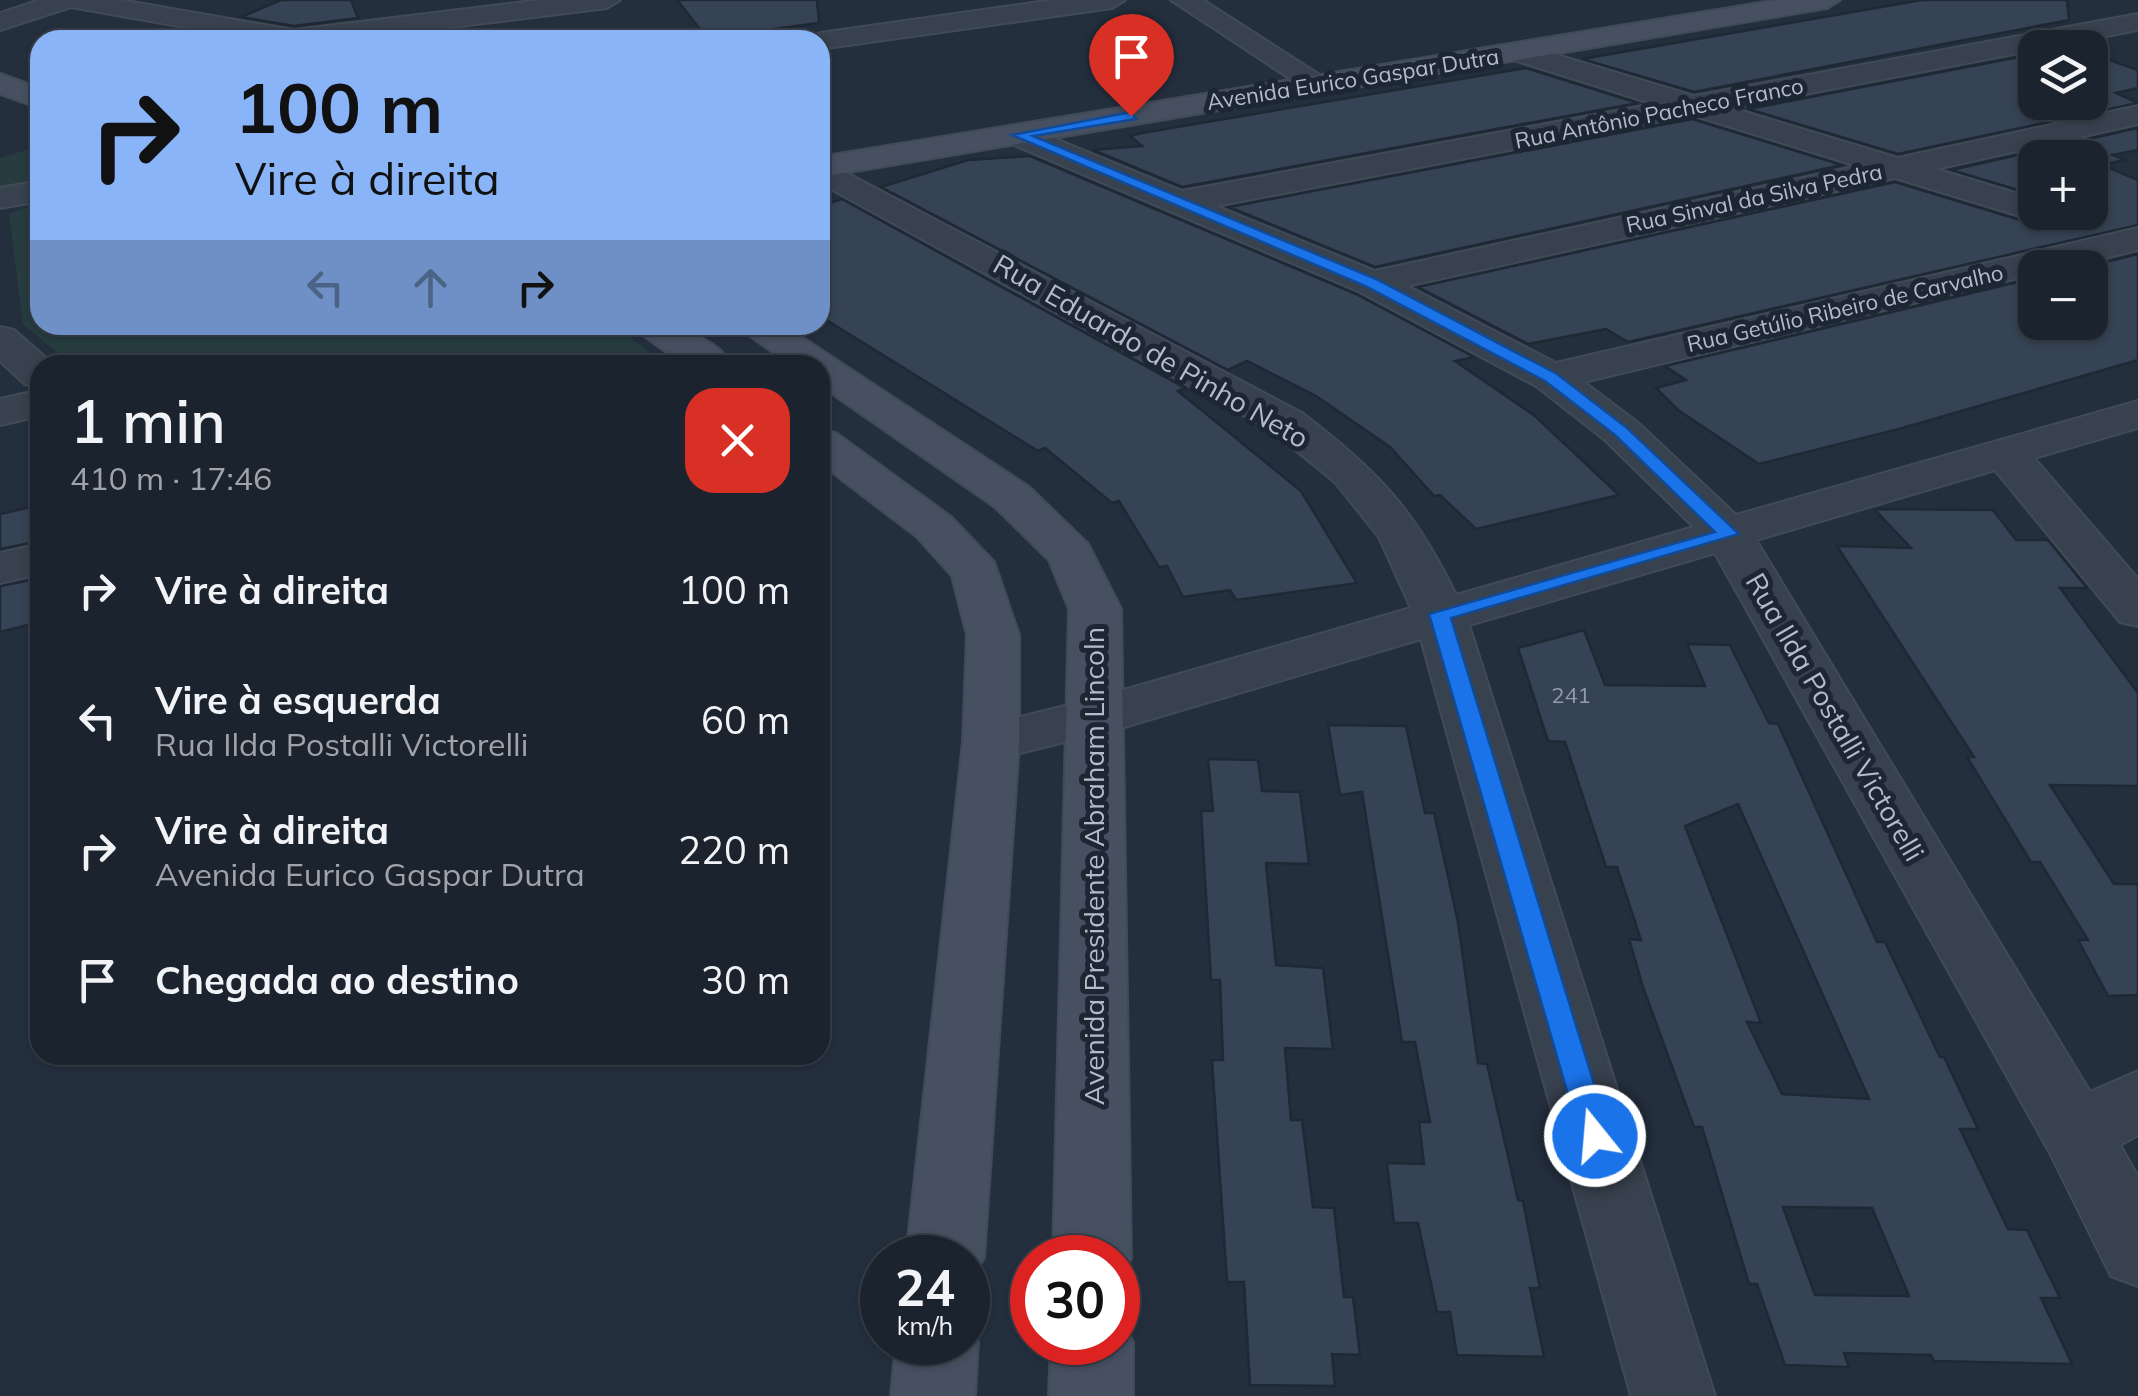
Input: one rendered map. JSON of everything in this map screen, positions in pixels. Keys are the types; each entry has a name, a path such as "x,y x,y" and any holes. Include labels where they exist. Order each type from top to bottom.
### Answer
{"street":[{"path":"0,22 70,0 237,30"},
{"path":"510,0 555,7"},
{"path":"362,30 607,0"},
{"path":"830,41 1112,0"},
{"path":"1713,0 1746,13"},
{"name":"Avenida Eurico Gaspar Dutra","path":"830,138 1713,0"},
{"name":"Avenida Eurico Gaspar Dutra","path":"830,166 1827,0"},
{"path":"1191,1 1320,84"},
{"name":"Rua Antônio Pacheco Franco","path":"1180,202 2138,22"},
{"path":"1517,52 2018,205"},
{"name":"Rua Sinval da Silva Pedra","path":"1370,282 2138,115"},
{"name":"Rua Ilda Postalli Victorelli","path":"1018,135 1370,282 1551,377 1621,432 1729,534 2077,1134 2138,1252"},
{"name":"Rua Eduardo de Pinho Neto","path":"830,173 1287,422 1351,472 1402,534 1440,614 1672,1396"},
{"path":"0,198 30,192"},
{"path":"2102,230 2136,240"},
{"name":"Rua Getúlio Ribeiro de Carvalho","path":"1551,377 2136,240"},
{"path":"665,335 696,355"},
{"name":"Avenida Presidente Abraham Lincoln","path":"771,335 802,355"},
{"path":"0,340 30,366"},
{"name":"Avenida Presidente Abraham Lincoln","path":"830,373 1012,497 1071,554 1095,609 1092,1235"},
{"path":"0,412 30,406"},
{"path":"991,742 1094,717 2138,414"},
{"path":"830,449 934,527 976,573 993,635 991,742 947,1235"},
{"path":"2006,454 2138,611"},
{"path":"0,568 30,560"},
{"path":"2077,1134 2138,1100"},
{"path":"932,1396 935,1365"},
{"path":"1091,1396 1092,1365"}],"green space":[{"path":"30,149 30,182 0,187 0,158"},
{"path":"30,207 30,330 23,324 9,214"},
{"path":"36,335 627,335 654,355 60,355"}],"building":[{"path":"281,0 351,0 358,18 294,26 241,17"},
{"path":"677,0 817,0 819,23 767,30 701,30"},
{"path":"1922,0 2067,0 2069,20 1694,92 1582,59"},
{"path":"2018,57 2018,120 2058,120 1898,154 1748,109"},
{"path":"2108,59 2138,70 2138,88 2116,93 2138,103 2108,109"},
{"path":"1526,68 1638,103 1182,187 1093,150 1142,146 1130,136 1142,133"},
{"path":"1692,119 1842,165 1375,267 1229,207"},
{"path":"2138,128 2138,150 2113,155 2125,160 2108,164 2108,140 2085,140"},
{"path":"2018,155 2018,190 1951,170"},
{"path":"1030,156 1356,294 1474,357 1455,361 1535,416 1619,495 1476,529 1440,495 1434,496 1390,447 1316,396 1247,361 1228,370 881,187 968,160"},
{"path":"2108,168 2138,180 2138,225 1628,342 1606,329 1528,344 1418,287 1895,182 2018,219 2018,230 2108,230"},
{"path":"842,199 1185,388 1178,391 1301,491 1357,583 1236,600 1230,590 1183,597 1167,566 1159,567 1119,501 1112,503 1045,448 1038,451 830,322 830,203"},
{"path":"2138,254 2138,360 1899,429 1759,464 1678,410 1656,388 1686,380 1665,366 2018,282 2018,340 2108,340 2108,262"},
{"path":"30,507 30,543 0,549 0,514"},
{"path":"1874,509 1993,510 2016,540 2048,540 2087,588 2060,588 2138,693 2138,786 2050,785 2114,884 2138,884 2138,995 2108,996 2078,940 2088,940 2040,862 2031,862 1967,757 1974,757 1837,546 1911,548"},
{"path":"30,580 30,624 0,632 0,586"},
{"path":"1584,630 1605,685 1705,686 1687,644 1730,645 1769,723 1778,724 1877,942 1885,942 1940,1057 1944,1057 1978,1129 1960,1129 2008,1229 2027,1230 2060,1298 2041,1298 2072,1364 1934,1361 1931,1355 1844,1353 1849,1367 1785,1365 1757,1284 1749,1284 1702,1127 1694,1127 1643,987 1629,939 1641,940 1617,867 1606,867 1565,742 1548,741 1518,648","holes":["1738,804 1869,1099 1782,1094 1747,1022 1761,1023 1685,826","1783,1207 1872,1208 1909,1296 1815,1295"]},
{"path":"1328,725 1406,726 1425,813 1434,813 1458,922 1478,1063 1487,1064 1518,1200 1523,1201 1540,1288 1530,1288 1544,1357 1457,1355 1450,1312 1437,1312 1418,1223 1394,1223 1387,1163 1424,1164 1419,1122 1430,1122 1415,1042 1402,1042 1362,792 1340,795"},
{"path":"1208,759 1258,760 1262,791 1300,792 1309,864 1266,863 1276,965 1323,968 1333,1049 1285,1048 1291,1120 1302,1120 1313,1207 1334,1208 1344,1297 1353,1297 1360,1355 1332,1354 1335,1386 1250,1385 1244,1282 1227,1282 1212,1060 1223,1060 1220,980 1211,980 1201,811 1213,811"}],"route":[{"path":"1131,116 1018,135 1370,282 1551,377 1621,432 1729,534 1440,614 1595,1136"}]}
